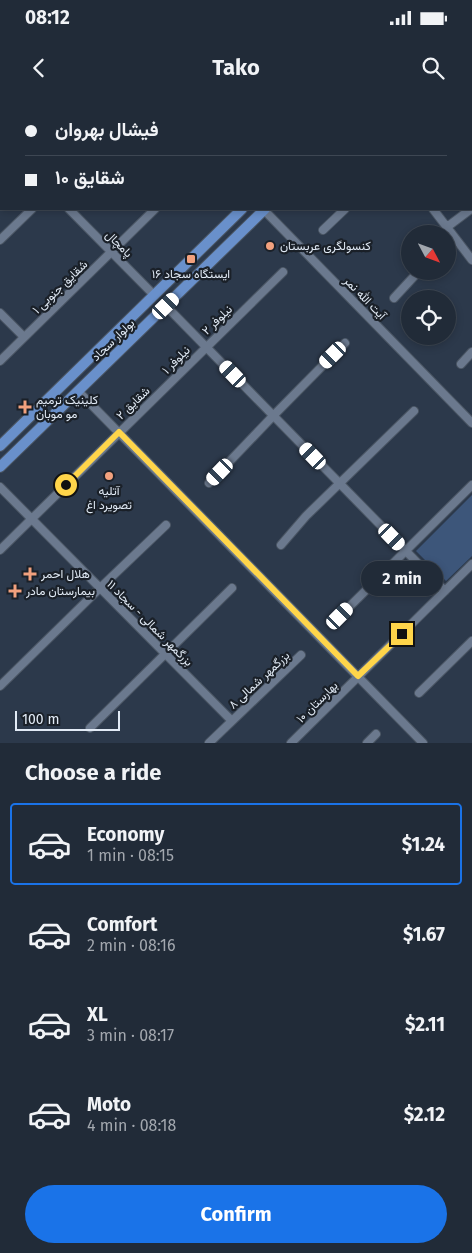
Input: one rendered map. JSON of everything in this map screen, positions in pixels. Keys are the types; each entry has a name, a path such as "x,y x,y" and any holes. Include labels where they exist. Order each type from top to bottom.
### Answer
{"main road":[{"name":"بولوار سجاد","path":"0,446 241,210"},
{"name":"بولوار سجاد","path":"0,468 263,210"}],"street":[{"path":"0,240 31,210"},
{"name":"پامچال","path":"70,210 154,295"},
{"name":"شقایق جنوبی ۱","path":"0,361 154,210"},
{"name":"آیت الله نمر","path":"265,210 472,423"},
{"path":"323,230 344,210"},
{"path":"434,210 446,225"},
{"path":"448,225 468,210"},
{"path":"456,244 472,260"},
{"name":"نیلوفر ۲","path":"206,347 283,272"},
{"path":"394,298 411,280"},
{"path":"166,306 445,591"},
{"path":"0,313 24,337"},
{"path":"209,483 345,343"},
{"name":"نیلوفر ۱","path":"163,390 206,347"},
{"path":"461,364 472,352"},
{"name":"شقایق ۲","path":"0,550 163,390"},
{"path":"78,391 423,743"},
{"path":"281,545 306,516 414,411"},
{"path":"340,616 472,485"},
{"name":"بزرگمهر شمالی - سجاد ۱۱","path":"0,487 232,721"},
{"path":"2,685 166,525"},
{"name":"بهارستان ۱۰","path":"291,743 472,564"},
{"path":"90,728 232,588"},
{"path":"419,693 472,641"},
{"name":"بزرگمهر شمالی ۸","path":"209,743 302,655"},
{"path":"367,743 376,734"}],"shaded area":[{"path":"472,495 472,556 446,581 416,551"}],"place":[{"name":"کنسولگری عربستان","path":"270,246"},
{"name":"ایستگاه سجاد ۱۶","path":"191,259"},
{"name":"کلینیک ترمیم مو موبان","path":"25,407"},
{"name":"آتلیه تصویرد اغ","path":"109,476"},
{"name":"هلال احمر","path":"30,574"},
{"name":"بیمارستان مادر","path":"15,591"}],"route":[{"path":"66,485 119,432 358,676 402,634"}]}
